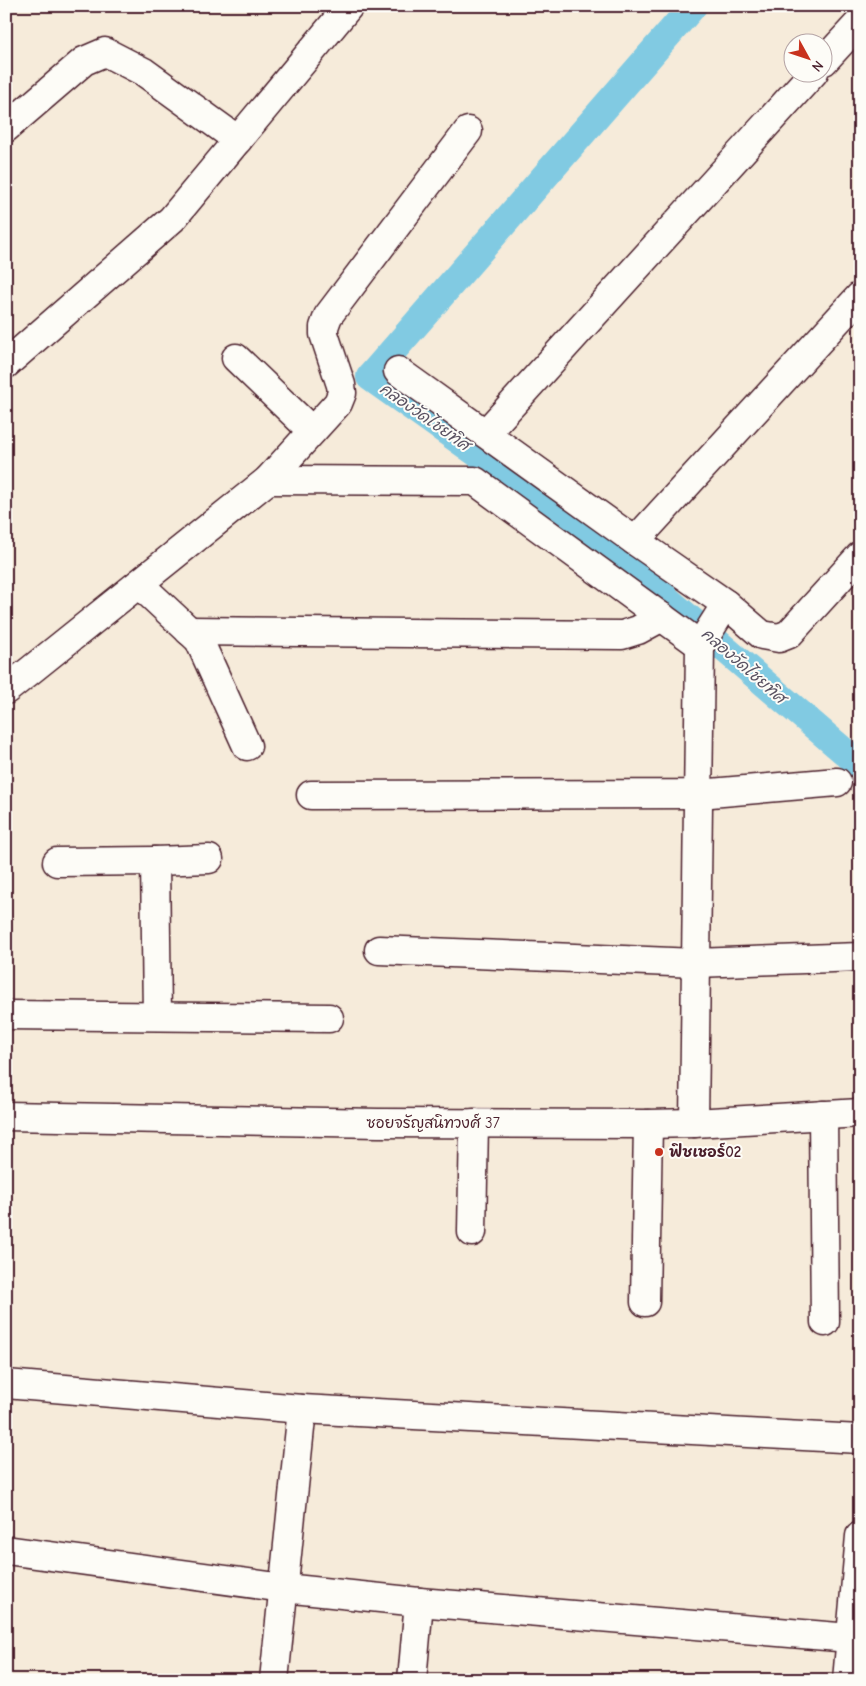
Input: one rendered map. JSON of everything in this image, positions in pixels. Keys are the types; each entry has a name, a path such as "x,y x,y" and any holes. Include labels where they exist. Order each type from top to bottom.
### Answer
{"street":[{"path":"6,364 172,219 349,6"},
{"path":"834,51 860,22"},
{"path":"6,128 84,61 105,52 144,72 238,140"},
{"path":"486,433 805,82"},
{"path":"6,690 268,480 338,403 342,393 341,385 324,334 324,327 328,316 468,131"},
{"path":"635,541 860,296"},
{"path":"236,358 312,431"},
{"path":"398,370 635,541 710,629 699,794 694,1123"},
{"path":"268,480 475,481 662,617 710,629 779,638 789,634 860,556"},
{"path":"139,584 199,640 247,746"},
{"path":"189,630 622,635 638,630 662,617"},
{"path":"311,795 699,794 837,782"},
{"path":"58,862 209,859"},
{"path":"155,861 158,1016"},
{"path":"378,950 696,963 860,957"},
{"path":"6,1015 329,1018"},
{"name":"ซอยจรัญสนิทวงศ์ 37","path":"6,1116 378,1123 648,1124 860,1113"},
{"path":"823,1115 825,1322"},
{"path":"472,1232 474,1123"},
{"path":"645,1302 648,1124"},
{"path":"6,1384 302,1409 860,1439"},
{"path":"274,1680 302,1409"},
{"path":"847,1680 858,1575 860,1536"},
{"path":"6,1550 284,1588 419,1602 850,1638"},
{"path":"412,1680 419,1602"}],"waterway":[{"name":"คลองวัดไชยทิศ","path":"693,6 370,377 591,534 860,765"}],"place":[{"name":"ฟิชเชอร์02","path":"659,1152"}]}
